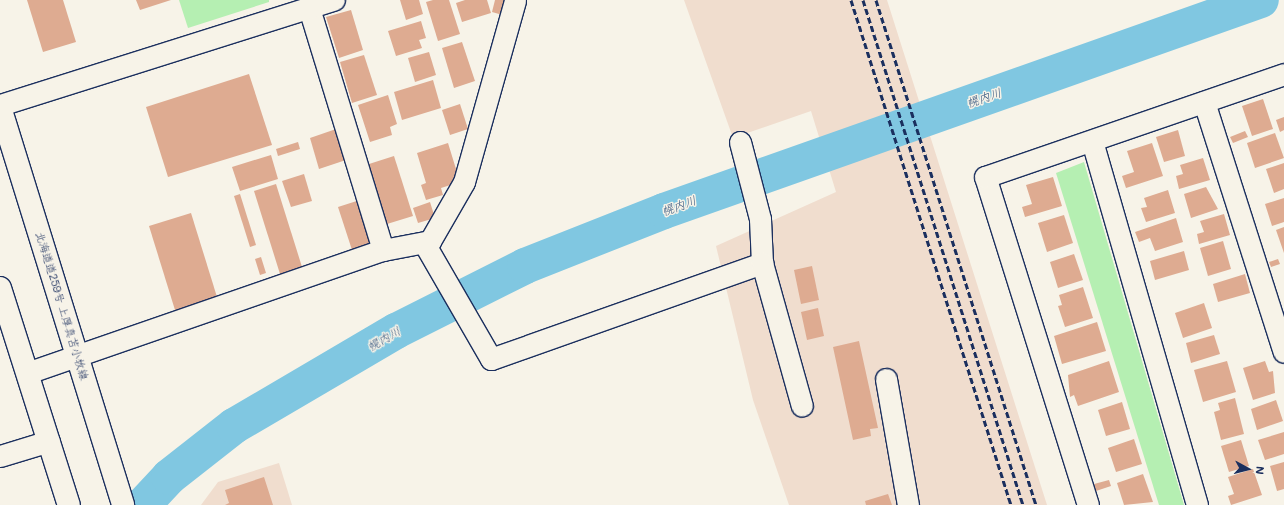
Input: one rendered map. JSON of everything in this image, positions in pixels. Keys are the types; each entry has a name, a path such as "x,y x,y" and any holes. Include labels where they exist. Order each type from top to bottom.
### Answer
{"main road":[{"name":"北海道道259号 上厚真苫小牧線","path":"0,106 123,505"},
{"path":"0,288 69,505"}],"street":[{"path":"0,106 334,0"},
{"path":"429,248 464,182 515,0"},
{"path":"309,8 383,250"},
{"path":"1088,505 985,177 1284,74"},
{"path":"1204,102 1284,352"},
{"path":"1092,141 1198,505"},
{"path":"740,142 760,219 762,263 802,406"},
{"path":"27,373 383,250 429,248"},
{"path":"429,248 469,326 491,359 762,263"},
{"path":"886,378 908,505"},
{"path":"0,456 49,441"}],"shaded area":[{"path":"684,0 887,0 1047,505 789,505 753,400 716,246 836,192 811,111 733,138"},
{"path":"279,463 292,505 201,505 218,482"}],"green space":[{"path":"179,0 269,0 269,2 188,28"},
{"path":"1084,162 1184,505 1159,505 1056,173"}],"building":[{"path":"27,0 63,0 76,42 43,52"},
{"path":"136,0 171,0 140,10"},
{"path":"400,0 419,0 423,14 406,20"},
{"path":"433,0 449,0 460,34 438,41 426,2"},
{"path":"465,0 487,0 491,13 462,22 456,3"},
{"path":"495,0 511,0 506,16 492,12"},
{"path":"351,10 363,50 339,58 326,17"},
{"path":"421,21 426,38 419,40 422,48 396,56 388,31"},
{"path":"462,42 475,81 454,88 442,48"},
{"path":"429,52 436,75 415,82 408,58"},
{"path":"364,55 377,95 352,103 340,62"},
{"path":"249,74 272,145 168,177 146,107"},
{"path":"433,80 441,108 402,120 394,92"},
{"path":"388,95 397,124 390,127 392,135 370,142 358,105"},
{"path":"1263,99 1273,129 1252,136 1242,106"},
{"path":"460,104 468,129 450,135 442,110"},
{"path":"1284,117 1284,130 1280,132 1276,120"},
{"path":"339,128 349,159 319,169 310,138"},
{"path":"1178,130 1185,156 1164,162 1156,137"},
{"path":"1245,131 1248,137 1233,143 1230,137"},
{"path":"1275,133 1284,158 1255,168 1247,143"},
{"path":"298,142 300,149 278,156 276,149"},
{"path":"448,143 460,182 441,188 443,195 426,200 421,185 426,183 417,153"},
{"path":"1152,143 1163,176 1126,188 1122,176 1134,172 1127,151"},
{"path":"271,155 278,179 240,191 232,167"},
{"path":"394,156 413,216 387,224 369,164"},
{"path":"1203,158 1210,180 1179,189 1176,176 1183,174 1180,165"},
{"path":"1284,163 1284,189 1274,193 1266,169"},
{"path":"304,174 312,201 291,207 282,181"},
{"path":"1053,177 1062,206 1025,217 1022,207 1032,204 1026,185"},
{"path":"276,184 302,267 280,274 254,191"},
{"path":"1206,187 1218,209 1191,218 1184,194"},
{"path":"1168,190 1175,213 1146,222 1141,208 1147,207 1144,198"},
{"path":"240,194 256,245 250,247 234,196"},
{"path":"1284,198 1284,222 1272,226 1265,204"},
{"path":"363,199 376,242 352,250 338,207"},
{"path":"430,202 435,218 418,223 413,208"},
{"path":"191,213 217,297 175,310 149,226"},
{"path":"1224,214 1230,235 1199,244 1197,234 1204,232 1200,221"},
{"path":"1064,215 1073,243 1047,252 1038,223"},
{"path":"1176,218 1183,242 1155,251 1150,238 1139,242 1135,232"},
{"path":"1284,227 1284,253 1276,230"},
{"path":"1223,241 1231,269 1208,276 1200,248"},
{"path":"1184,251 1189,270 1155,280 1150,261"},
{"path":"1074,254 1083,280 1058,288 1050,262"},
{"path":"261,257 266,273 260,275 255,259"},
{"path":"1278,259 1280,264 1271,267 1269,262"},
{"path":"812,266 819,300 801,304 794,270"},
{"path":"1245,274 1250,293 1218,302 1213,284"},
{"path":"1083,287 1093,318 1065,327 1058,306 1062,305 1059,295"},
{"path":"1204,303 1212,328 1183,338 1175,313"},
{"path":"818,308 824,336 807,340 801,312"},
{"path":"1097,322 1106,351 1062,364 1054,336"},
{"path":"1214,335 1220,354 1191,363 1186,343"},
{"path":"859,341 878,428 870,429 871,436 853,440 833,347"},
{"path":"1109,361 1119,392 1078,406 1074,395 1070,397 1068,375"},
{"path":"1227,361 1236,392 1203,402 1194,370"},
{"path":"1265,361 1269,372 1273,371 1275,393 1253,400 1243,368"},
{"path":"1235,398 1244,434 1221,440 1214,412 1220,410 1218,403"},
{"path":"1276,400 1283,421 1257,430 1251,409"},
{"path":"1122,402 1130,429 1106,436 1098,410"},
{"path":"1284,432 1284,454 1265,460 1258,440"},
{"path":"1134,439 1142,464 1116,472 1108,448"},
{"path":"1241,440 1249,466 1229,472 1221,446"},
{"path":"1284,462 1284,489 1277,491 1270,466"},
{"path":"1253,469 1262,495 1231,505 1228,496 1234,494 1228,477"},
{"path":"1143,474 1153,502 1124,505 1117,483"},
{"path":"264,477 273,505 225,505 229,503 225,490"},
{"path":"1109,480 1111,486 1096,491 1094,484"},
{"path":"888,494 892,505 866,505 865,501"}],"waterway":[{"name":"幌内川","path":"143,505 169,477 234,426 396,331 525,266 664,211 1261,0"}],"railway":[{"path":"851,0 1011,505"},
{"path":"863,0 1023,505"},
{"path":"876,0 1036,505"}]}
